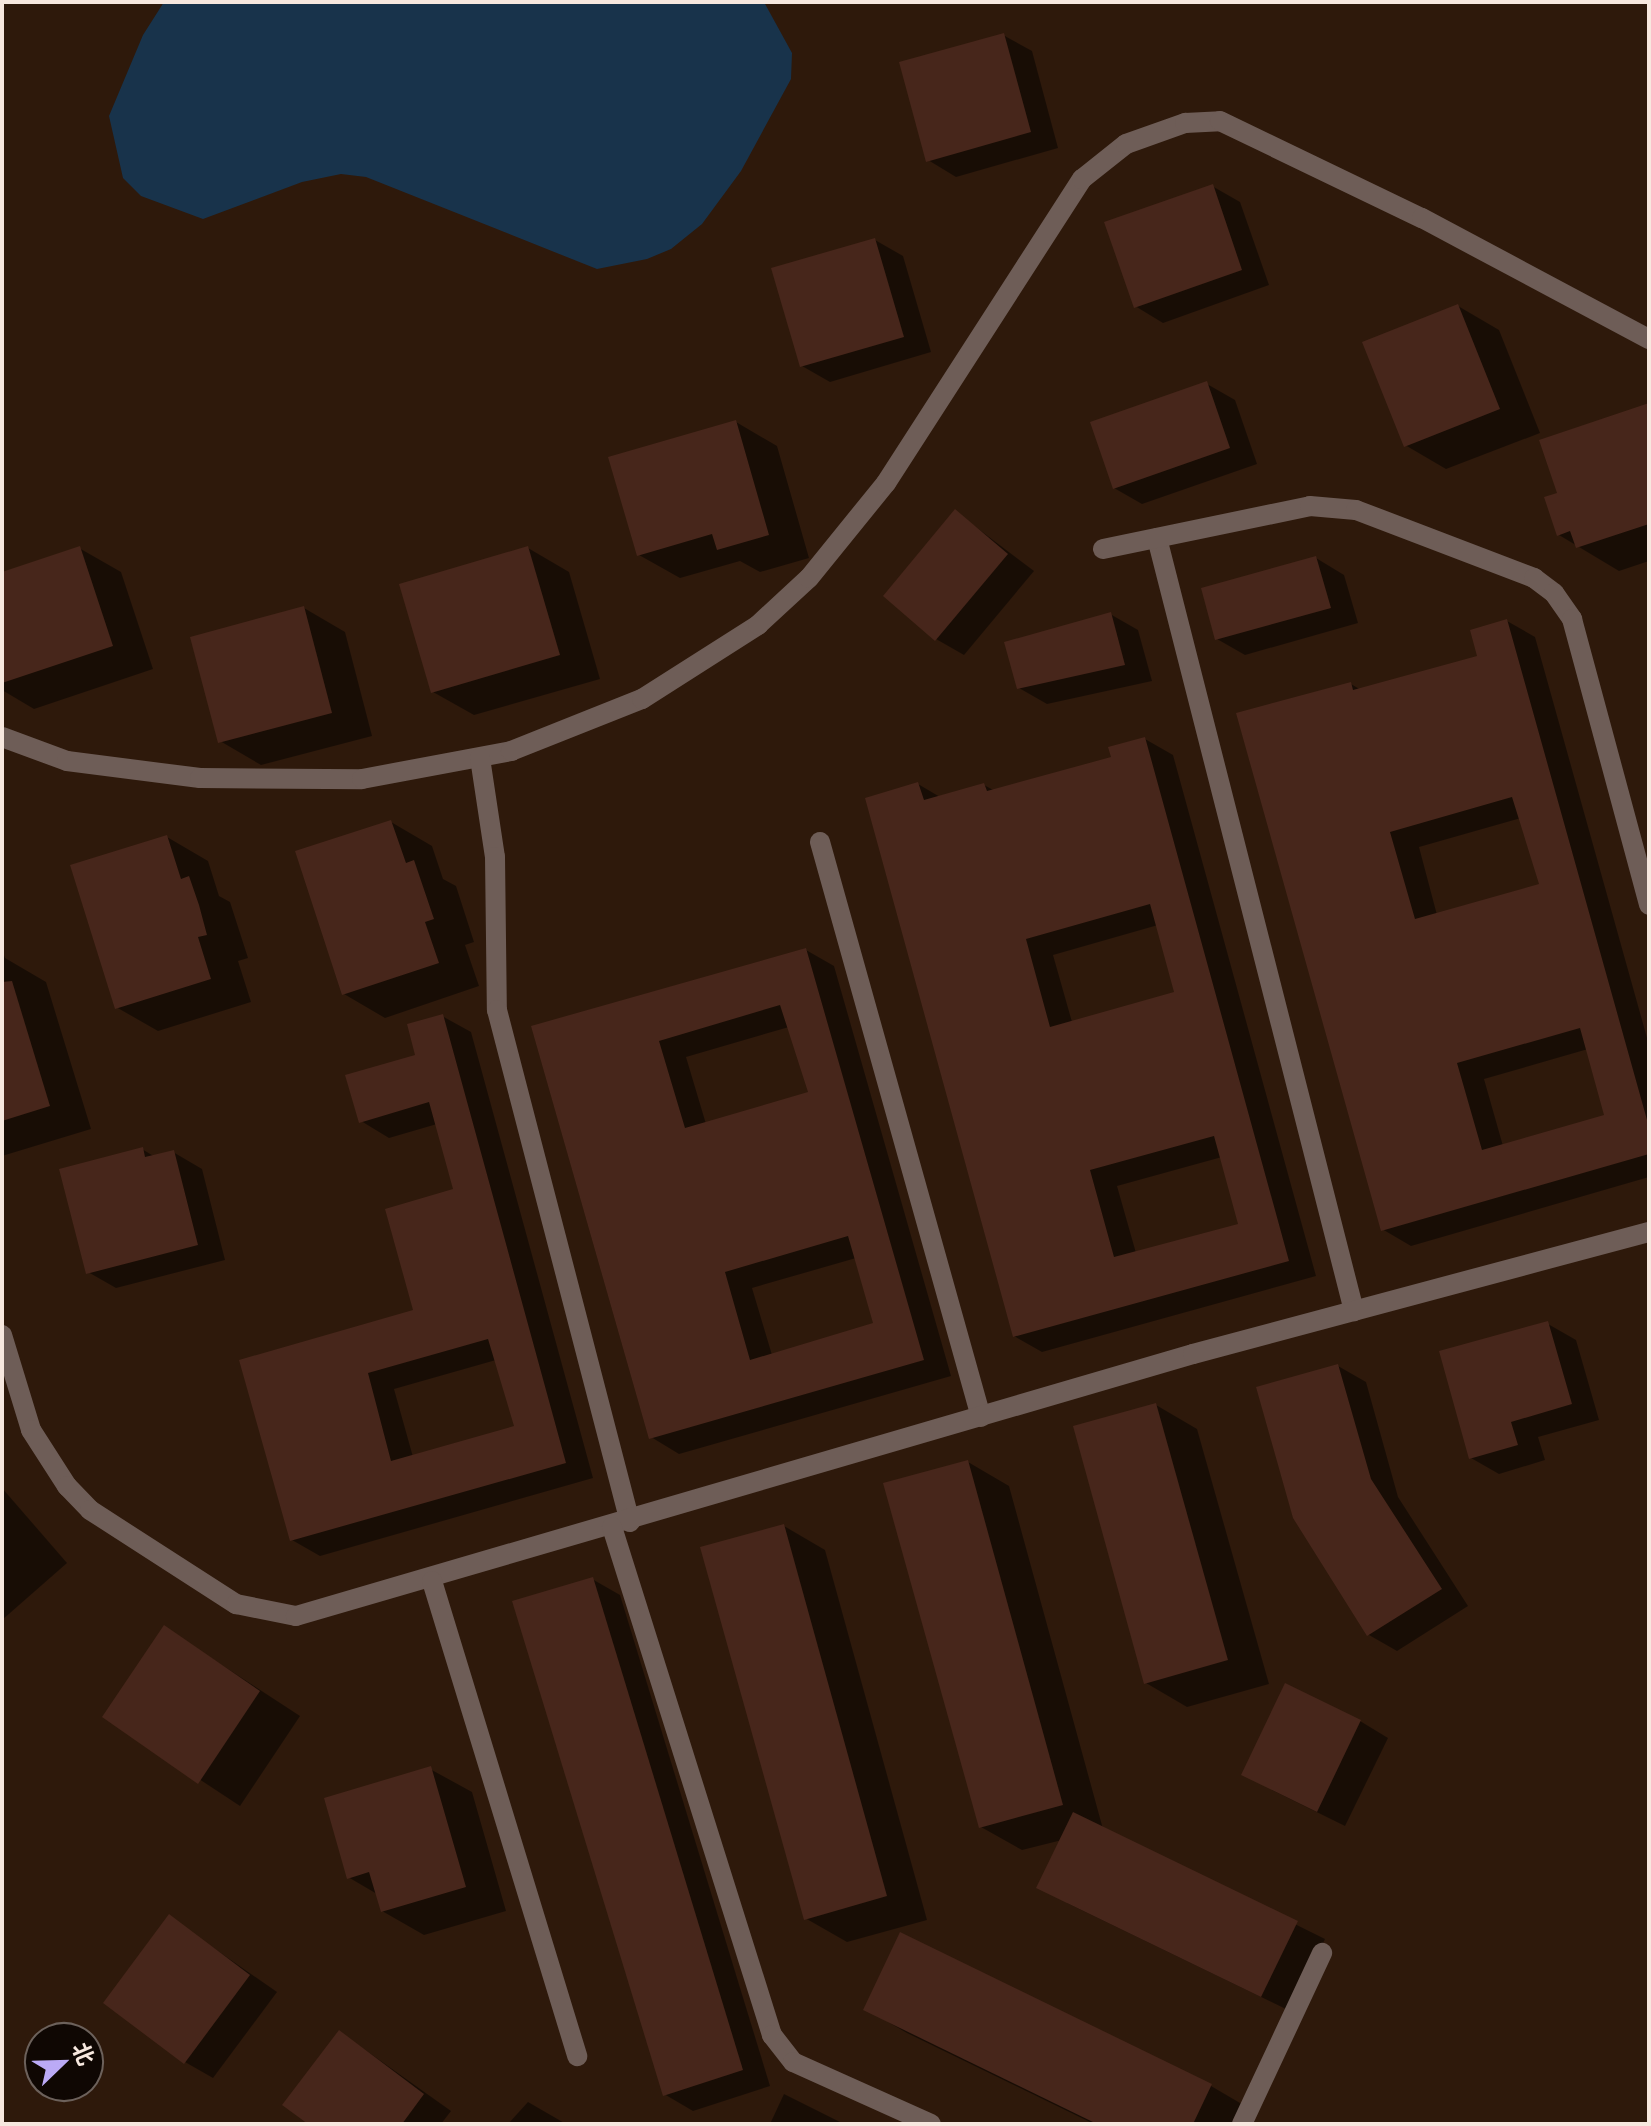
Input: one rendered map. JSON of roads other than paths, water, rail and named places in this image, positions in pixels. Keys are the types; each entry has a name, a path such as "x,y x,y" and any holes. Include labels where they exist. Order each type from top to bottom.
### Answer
{"lane":[{"path":"2,737 67,761 282,782 362,779 480,758 578,728 642,699 758,625 809,578 886,483 1082,179 1114,152 1151,133 1220,121 1422,218 1649,339"},
{"path":"1103,549 1310,506 1356,510 1534,578 1554,593 1572,619 1649,905"},
{"path":"1157,538 1354,1311"},
{"path":"480,758 495,857 497,1010 621,1524 772,2035 793,2062 931,2124"},
{"path":"820,842 981,1417"},
{"path":"2,1335 31,1430 67,1486 117,1530 236,1604 296,1616 432,1581 981,1417 1354,1311 1649,1232"},
{"path":"432,1581 577,2056"},
{"path":"1242,2124 1322,1953"}],"water":[{"path":"164,2 764,2 792,53 791,79 741,171 702,224 671,249 647,259 597,269 366,177 341,174 302,182 203,219 141,196 123,178 109,116 143,35"}]}
